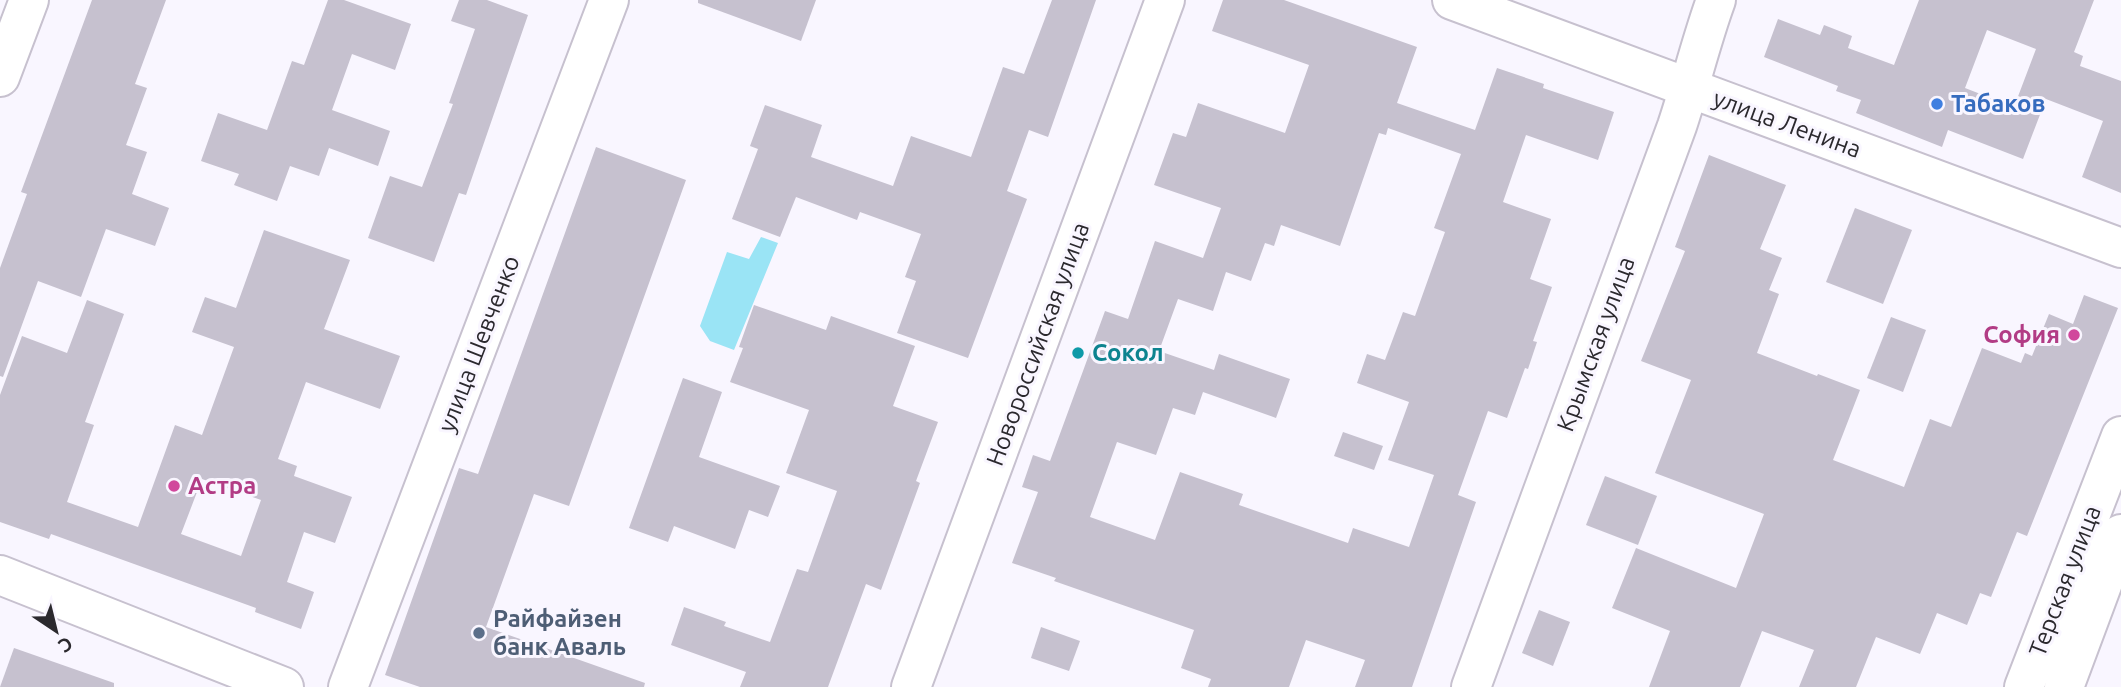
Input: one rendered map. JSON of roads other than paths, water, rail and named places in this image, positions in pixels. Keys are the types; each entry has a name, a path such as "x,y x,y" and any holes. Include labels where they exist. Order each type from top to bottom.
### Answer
{"street":[{"path":"0,77 29,0"},
{"name":"улица Шевченко","path":"348,687 610,0"},
{"name":"Новороссийская улица","path":"911,687 1165,0"},
{"name":"улица Ленина","path":"1452,0 2121,248"},
{"name":"Крымская улица","path":"1471,687 1690,88 1702,39 1716,0"},
{"name":"Терская улица","path":"2024,687 2121,436"},
{"name":"Терская улица","path":"2064,687 2121,534"},
{"path":"0,576 284,687"}],"water":[{"path":"761,237 778,243 734,350 710,341 700,326 727,252 749,259"}],"place":[{"name":"Табаков","path":"1937,104"},
{"name":"София","path":"2074,335"},
{"name":"Сокол","path":"1078,353"},
{"name":"Астра","path":"174,486"},
{"name":"Райфайзен банк Аваль","path":"479,633"}]}
